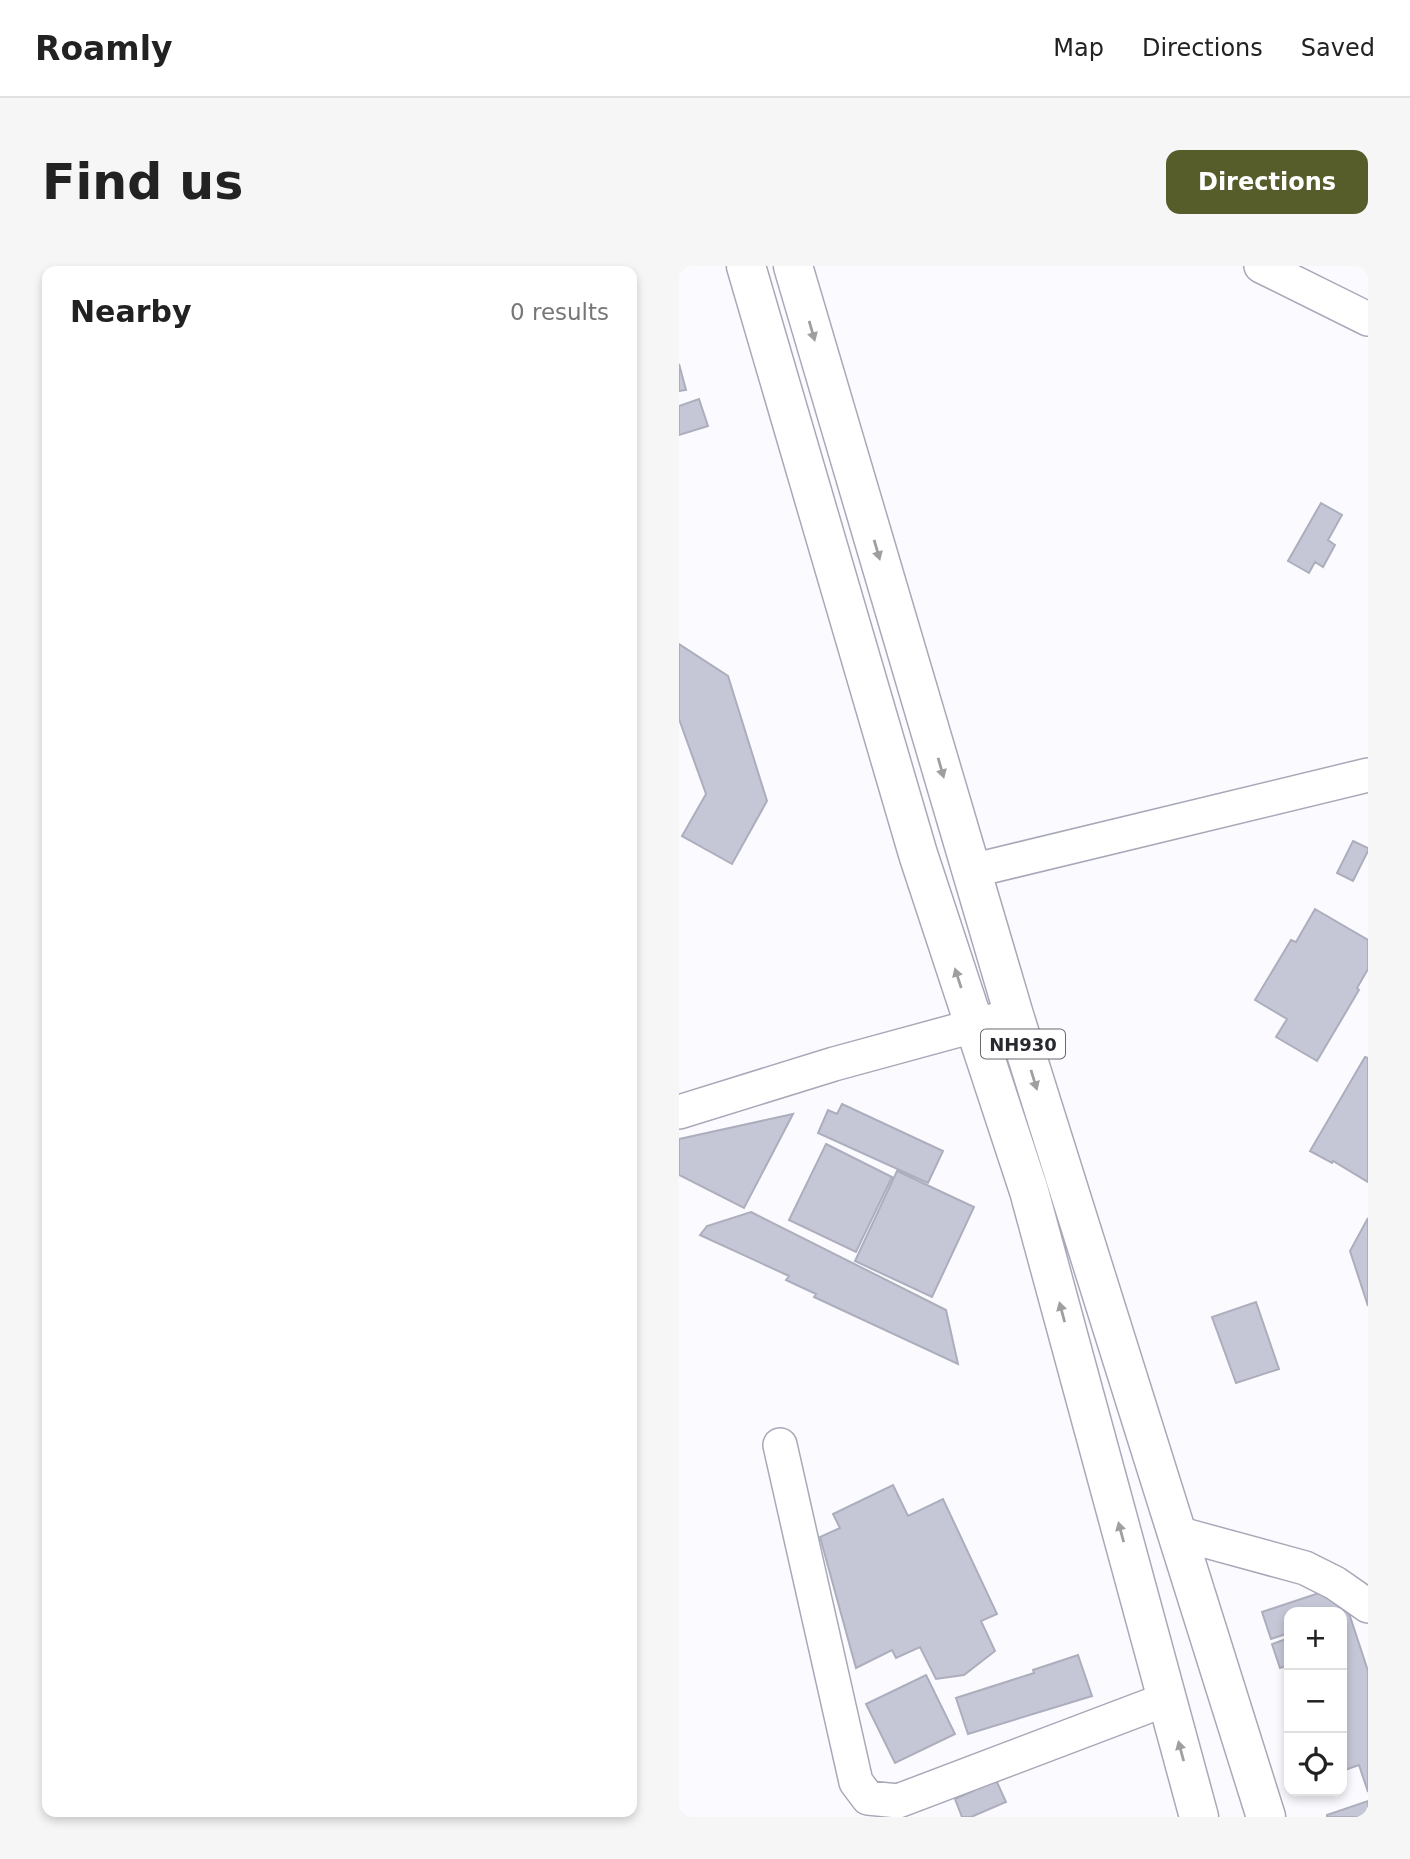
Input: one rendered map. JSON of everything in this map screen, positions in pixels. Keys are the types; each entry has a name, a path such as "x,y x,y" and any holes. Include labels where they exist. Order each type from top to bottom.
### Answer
{"highway":[{"name":"NH930","path":"746,266 918,854 1029,1191 1199,1817"},
{"name":"NH930","path":"793,266 1014,1015 1266,1817"}],"street":[{"path":"1261,266 1368,319"},
{"path":"971,871 1368,775"},
{"path":"679,1112 834,1064 1014,1015"},
{"path":"780,1445 856,1782 868,1798 898,1801 1167,1699"},
{"path":"1177,1533 1305,1568 1335,1583 1368,1606"}],"building":[{"path":"679,364 686,390 679,391"},
{"path":"699,399 708,426 679,435 679,406"},
{"path":"1321,503 1342,515 1328,540 1335,545 1323,567 1315,562 1309,573 1288,561"},
{"path":"679,644 728,676 767,801 732,864 682,836 706,794 679,719"},
{"path":"1353,841 1368,848 1368,851 1353,881 1337,873"},
{"path":"1315,909 1368,940 1368,969 1357,988 1359,990 1317,1061 1276,1037 1287,1019 1255,1000 1291,940 1296,942"},
{"path":"1365,1057 1368,1058 1368,1182 1310,1151"},
{"path":"842,1104 943,1151 928,1183 818,1133 828,1110 837,1114"},
{"path":"793,1114 744,1208 679,1175 679,1139"},
{"path":"826,1144 892,1177 856,1252 789,1220"},
{"path":"897,1171 974,1207 932,1297 855,1261"},
{"path":"751,1212 946,1310 958,1364 814,1297 816,1294 786,1280 789,1276 700,1235 707,1226"},
{"path":"1368,1218 1368,1306 1350,1251"},
{"path":"1256,1302 1279,1369 1236,1383 1212,1317"},
{"path":"893,1485 908,1516 943,1499 997,1614 981,1621 995,1651 964,1675 936,1679 920,1647 896,1658 892,1650 856,1668 820,1537 840,1528 833,1514"},
{"path":"1340,1586 1347,1607 1284,1607 1284,1635 1271,1639 1262,1612"},
{"path":"1347,1607 1368,1671 1368,1792 1359,1765 1347,1769"},
{"path":"1284,1640 1284,1667 1280,1668 1272,1644"},
{"path":"1078,1655 1092,1696 968,1734 956,1698 1034,1673 1033,1670"},
{"path":"926,1675 955,1734 895,1763 866,1704"},
{"path":"992,1771 1006,1802 971,1817 962,1817 955,1799 973,1791 969,1781"},
{"path":"1368,1801 1368,1817 1327,1817 1327,1815"}]}
